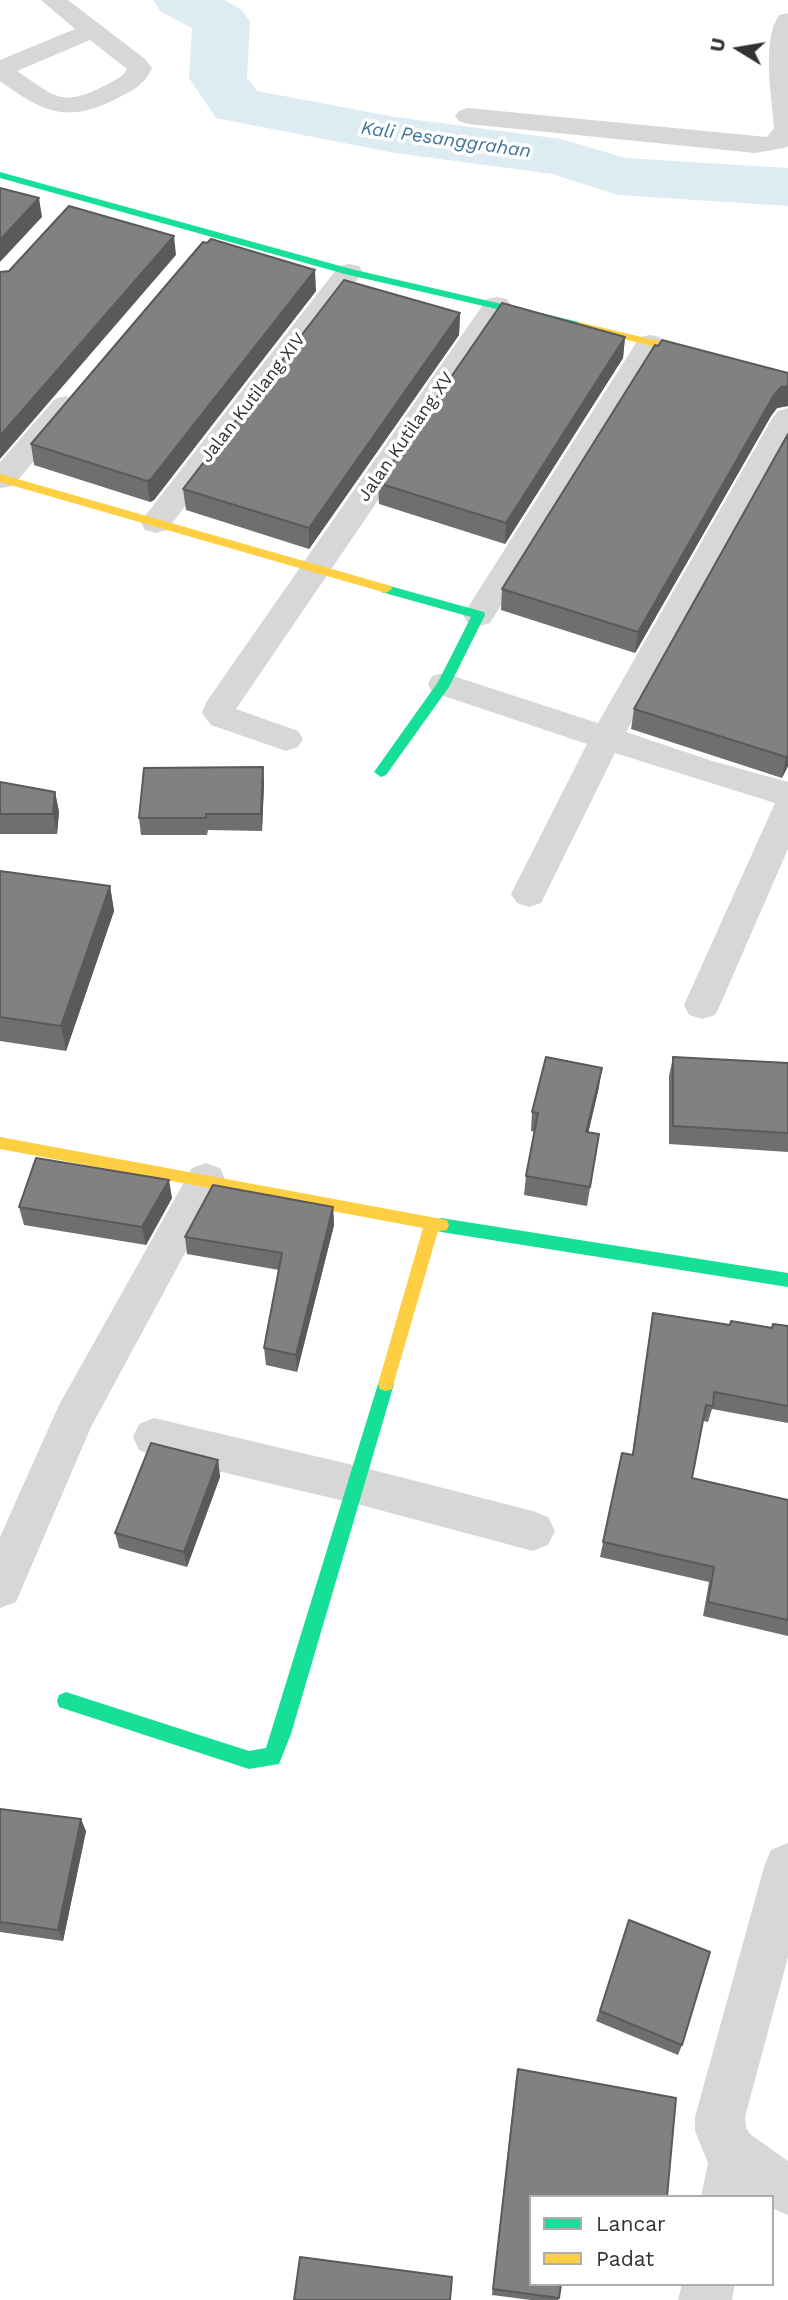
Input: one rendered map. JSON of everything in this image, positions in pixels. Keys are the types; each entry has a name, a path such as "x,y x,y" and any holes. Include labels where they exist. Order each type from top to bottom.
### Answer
{"street":[{"path":"0,69 57,105 83,103 134,80 140,68 53,0"},
{"path":"468,116 755,145 777,143 783,138 787,128 781,53 788,20"},
{"path":"0,69 94,30"},
{"path":"0,175 69,207 201,246 349,272 788,376"},
{"name":"Jalan Kutilang XIV","path":"156,523 349,272"},
{"name":"Jalan Kutilang XV","path":"286,739 223,718 218,713 221,704 497,305"},
{"path":"382,772 444,684 479,615 650,342"},
{"path":"83,384 1,479 479,615"},
{"path":"529,894 606,738 788,417"},
{"path":"444,684 705,771 788,794"},
{"path":"702,1005 788,810"},
{"path":"0,1143 432,1224 788,1280"},
{"path":"0,1587 74,1418 206,1180"},
{"path":"66,1701 249,1760 272,1757 282,1734 357,1485 432,1224"},
{"path":"154,1437 357,1485 533,1531"},
{"path":"788,1867 718,2130 731,2177 788,2189"}],"building":[{"path":"0,188 39,198 0,240"},
{"path":"69,206 174,236 0,436 0,272 9,271"},
{"path":"211,239 315,270 151,479 147,481 31,444 203,242 207,243"},
{"path":"344,280 460,313 309,528 183,489"},
{"path":"502,303 625,337 506,523 378,483"},
{"path":"662,340 788,373 788,386 781,387 774,395 638,632 502,589 655,345 658,346"},
{"path":"788,434 788,754 786,757 634,709"},
{"path":"263,767 261,814 206,814 206,818 139,818 144,768"},
{"path":"0,782 55,792 53,814 0,814"},
{"path":"0,871 110,886 61,1026 0,1017"},
{"path":"546,1057 602,1068 586,1132 599,1134 590,1187 526,1176 538,1113 532,1112"},
{"path":"673,1057 788,1063 788,1133 673,1126"},
{"path":"36,1158 169,1180 142,1227 19,1207"},
{"path":"213,1185 333,1207 296,1355 264,1348 282,1253 185,1237"},
{"path":"653,1313 730,1325 731,1321 772,1328 773,1324 788,1326 788,1406 714,1392 713,1406 706,1405 692,1478 788,1500 788,1620 708,1602 714,1567 603,1542 622,1453 633,1455"},
{"path":"151,1443 218,1460 184,1552 115,1533"},
{"path":"0,1809 81,1819 58,1930 0,1922"},
{"path":"629,1920 710,1952 682,2045 600,2011"},
{"path":"518,2069 676,2098 667,2195 529,2195 529,2286 561,2286 559,2298 493,2289"},
{"path":"300,2257 452,2277 450,2300 294,2300"}],"waterway":[{"name":"Kali Pesanggrahan","path":"181,0 221,21 218,78 237,105 395,135 561,157 618,176 788,187"}],"traffic: fast":[{"path":"0,175 349,272 579,325"},
{"path":"381,772 444,684 479,615 386,589"},
{"path":"441,1225 788,1280"},
{"path":"66,1701 249,1760 272,1757 282,1734 386,1384"}],"traffic: slow":[{"path":"579,325 788,376"},
{"path":"0,478 386,589"},
{"path":"0,1143 441,1225"},
{"path":"386,1384 432,1224"}]}
